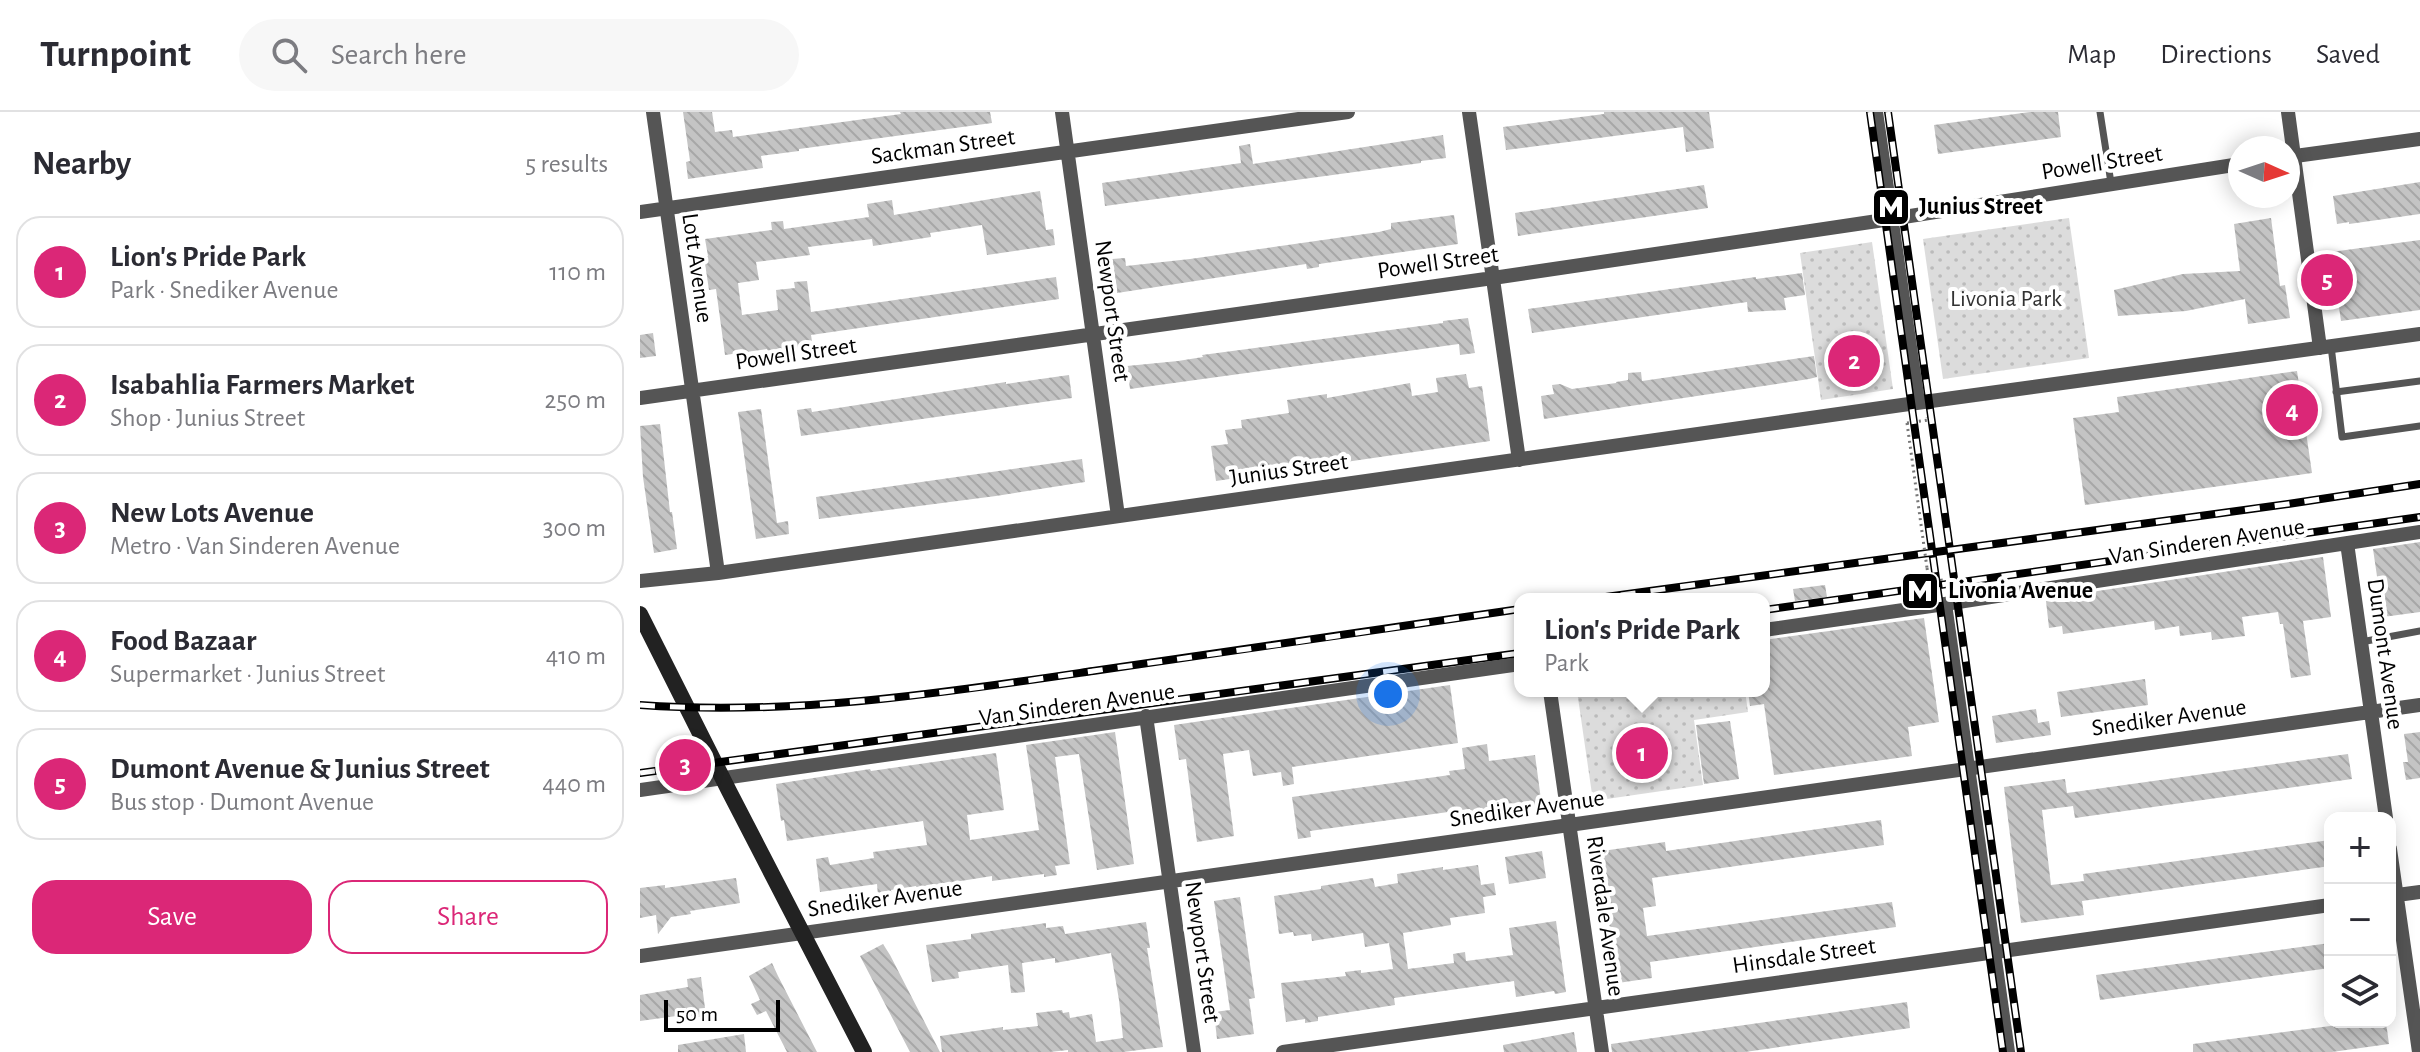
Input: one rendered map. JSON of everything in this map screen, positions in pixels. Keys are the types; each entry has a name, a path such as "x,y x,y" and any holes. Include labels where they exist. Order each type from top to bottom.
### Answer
{"street":[{"name":"Lott Avenue","path":"653,112 718,573"},
{"name":"Newport Street","path":"1062,112 1118,516"},
{"name":"Sackman Street","path":"640,212 1348,112"},
{"path":"1469,112 1519,460"},
{"path":"1876,112 1918,402"},
{"path":"2288,112 2290,136"},
{"path":"2300,156 2420,139"},
{"name":"Powell Street","path":"640,398 1493,278 2228,166"},
{"path":"2300,207 2325,347"},
{"name":"Junius Street","path":"640,581 718,573 1918,402 2420,334"},
{"name":"Van Sinderen Avenue","path":"1770,629 1943,600 2420,532"},
{"name":"Dumont Avenue","path":"2347,543 2385,812"},
{"path":"1943,600 2008,1052"},
{"path":"640,614 864,1052"},
{"name":"Van Sinderen Avenue","path":"640,790 1514,665"},
{"name":"Riverdale Avenue","path":"1551,697 1602,1052"},
{"name":"Snediker Avenue","path":"640,956 2420,705"},
{"name":"Newport Street","path":"1146,716 1194,1052"},
{"path":"2396,896 2420,892"},
{"name":"Hinsdale Street","path":"1283,1052 2324,906"},
{"path":"2396,914 2419,1052"}],"lane":[{"path":"2100,112 2111,183"},
{"path":"2325,347 2336,392 2342,437 2420,426"},
{"path":"2336,392 2420,381"},
{"path":"2361,642 2420,631"}],"path":[{"path":"1927,416 1928,420 1907,423 1929,579 1941,578 1942,588 1939,589 1943,600"}],"green space":[{"name":"Livonia Park","path":"2069,218 2089,358 1943,379 1923,239"},
{"path":"1872,242 1893,389 1821,400 1800,253"},
{"path":"1578,697 1746,697 1748,712 1694,720 1703,785 1593,801"}],"building":[{"path":"683,112 712,112 715,132 732,130 733,137 900,112 990,112 992,123 761,156 763,168 688,179 686,162 690,161"},
{"path":"1604,112 1709,112 1714,148 1686,152 1683,127 1506,150 1503,127"},
{"path":"2030,112 2058,112 2061,137 1938,154 1934,125"},
{"path":"1443,135 1446,158 1105,206 1102,183 1241,163 1239,146 1250,144 1253,164"},
{"path":"2420,182 2420,214 2337,224 2333,196"},
{"path":"1704,185 1708,208 1518,236 1515,213"},
{"path":"1040,191 1046,230 1053,229 1055,245 987,255 982,225 873,246 872,239 808,247 810,255 756,262 759,280 738,283 742,315 778,310 776,290 795,288 794,282 807,281 811,312 1056,277 1059,299 811,335 813,348 768,355 767,349 725,355 716,289 709,290 704,257 708,256 705,239 772,230 771,222 783,221 784,229 869,217 867,204 892,200 894,215"},
{"path":"1454,215 1458,244 1319,264 1319,267 1307,269 1306,264 1117,293 1112,259 1125,258 1126,266 1190,259 1379,232 1391,229 1391,223"},
{"path":"2271,218 2280,286 2285,285 2290,318 2248,324 2245,299 2186,311 2118,316 2114,290 2183,274 2240,271 2234,224"},
{"path":"2420,240 2420,310 2341,321 2331,252"},
{"path":"1802,273 1805,295 1784,298 1786,310 1748,312 1747,302 1532,333 1528,309"},
{"path":"1468,318 1475,353 1460,355 1459,344 1130,389 1127,366"},
{"path":"653,333 656,356 640,358 640,335"},
{"path":"1814,356 1817,377 1809,379 1544,419 1541,396 1554,394 1552,385 1560,384 1572,389 1628,380 1628,373 1641,372 1642,381"},
{"path":"2297,371 2312,473 2085,505 2073,418 2119,412 2117,397"},
{"path":"1466,374 1469,388 1482,386 1490,441 1216,481 1211,446 1228,444 1225,430 1242,428 1241,420 1289,413 1287,400 1327,394 1327,398 1410,383 1412,396 1438,392 1436,378"},
{"path":"1069,375 1072,398 801,436 797,410 811,408 812,412"},
{"path":"761,409 777,523 788,521 789,534 756,539 738,412"},
{"path":"660,424 677,549 654,553 643,477 640,426"},
{"path":"1082,459 1085,482 819,519 816,497"},
{"path":"2420,542 2420,612 2383,617 2373,549"},
{"path":"2323,557 2331,617 2303,621 2311,675 2291,678 2283,624 2280,624 2278,612 2242,617 2245,636 2212,640 2211,632 2180,636 2179,626 2155,630 2154,621 2063,634 2062,626 2049,628 2046,601 2058,597"},
{"path":"1825,585 1827,597 1795,601 1793,589"},
{"path":"1924,618 1939,722 1908,727 1912,756 1774,775 1764,704 1750,706 1749,697 1770,697 1770,639"},
{"path":"2145,679 2148,705 2061,717 2057,692"},
{"path":"1450,685 1458,743 1292,767 1294,784 1283,786 1281,772 1253,776 1249,750 1223,754 1234,836 1197,842 1186,759 1179,760 1174,725"},
{"path":"2036,709 2038,723 2049,721 2051,735 1996,743 1992,716"},
{"path":"1730,721 1739,779 1704,784 1696,725"},
{"path":"1115,732 1134,864 1097,870 1079,754 1055,757 1070,864 1055,866 1057,875 992,881 992,876 942,884 942,889 916,892 916,886 891,890 892,895 878,896 877,884 820,892 816,859 828,857 830,865 874,858 873,852 927,845 923,821 787,841 784,820 781,821 776,784 996,753 1004,810 967,815 970,840 1039,830 1026,745"},
{"path":"2420,732 2420,778 2406,780 2403,762 2408,762 2404,734"},
{"path":"1487,744 1489,761 1535,755 1542,807 1471,817 1470,809 1310,831 1311,837 1298,839 1292,797 1450,775 1449,771 1465,769 1462,748"},
{"path":"2348,754 2352,779 2075,818 2073,806 2042,810 2051,885 2084,881 2083,874 2324,841 2324,867 2082,901 2084,915 2021,923 2004,787 2065,779 2067,793"},
{"path":"1881,820 1884,845 1652,878 1656,906 1643,908 1647,936 1892,902 1896,927 1650,962 1652,978 1618,983 1605,896 1608,895 1602,851 1665,842 1666,851"},
{"path":"1542,851 1546,878 1509,884 1505,857"},
{"path":"1478,865 1481,885 1494,883 1496,895 1483,897 1485,913 1450,918 1451,925 1403,933 1408,969 1454,963 1453,954 1465,952 1466,961 1513,955 1509,928 1556,921 1566,992 1516,997 1514,981 1394,998 1395,1005 1318,1017 1318,1021 1305,1023 1305,1019 1286,1022 1281,983 1346,976 1345,972 1361,970 1361,973 1393,969 1389,943 1365,947 1363,933 1312,941 1311,934 1279,934 1274,896 1373,878 1375,887 1398,883 1397,874"},
{"path":"736,878 740,903 671,917 658,934 656,915 640,918 640,888 665,885 665,888"},
{"path":"1240,897 1255,998 1249,999 1254,1034 1217,1039 1214,1012 1230,1010 1214,901"},
{"path":"1146,922 1150,948 1147,948 1163,1047 1123,1052 942,1052 940,1036 1003,1027 1003,1030 1038,1026 1036,1013 1062,1010 1063,1013 1069,1012 1070,1018 1092,1014 1096,1042 1123,1038 1119,1000 1111,953 1055,963 1055,958 1022,963 1025,992 1011,993 1008,965 958,972 959,978 932,982 926,945 971,939 971,934 1046,923 1046,928 1063,926 1065,934"},
{"path":"883,944 940,1052 910,1052 860,956"},
{"path":"2324,944 2324,969 2100,1000 2096,975"},
{"path":"772,963 817,1052 787,1052 766,1011 757,1015 751,1004 760,1000 749,976"},
{"path":"701,977 706,1016 692,1018 691,1014 640,1021 640,995 688,987 687,979"},
{"path":"1907,1002 1910,1028 1745,1052 1612,1052 1611,1044"},
{"path":"2324,1027 2387,1028 2389,1044 2332,1052 2193,1052 2193,1044"},
{"path":"1574,1032 1577,1052 1504,1052 1503,1045"},
{"path":"744,1034 746,1052 678,1052 678,1045"}],"railway":[{"path":"1870,112 2003,1052"},
{"path":"1888,112 2021,1052"},
{"path":"1635,593 2420,484"},
{"path":"1770,609 2420,517"},
{"path":"640,705 697,708 811,705 924,694 1514,610"},
{"path":"640,773 1514,654"}],"place":[{"name":"Junius Street","path":"1891,207"},
{"name":"Dumont Avenue & Junius Street","path":"2327,280"},
{"name":"Isabahlia Farmers Market","path":"1854,361"},
{"name":"Food Bazaar","path":"2292,410"},
{"name":"Livonia Avenue","path":"1920,591"},
{"name":"Lion's Pride Park","path":"1642,753"},
{"name":"New Lots Avenue","path":"685,765"}]}
